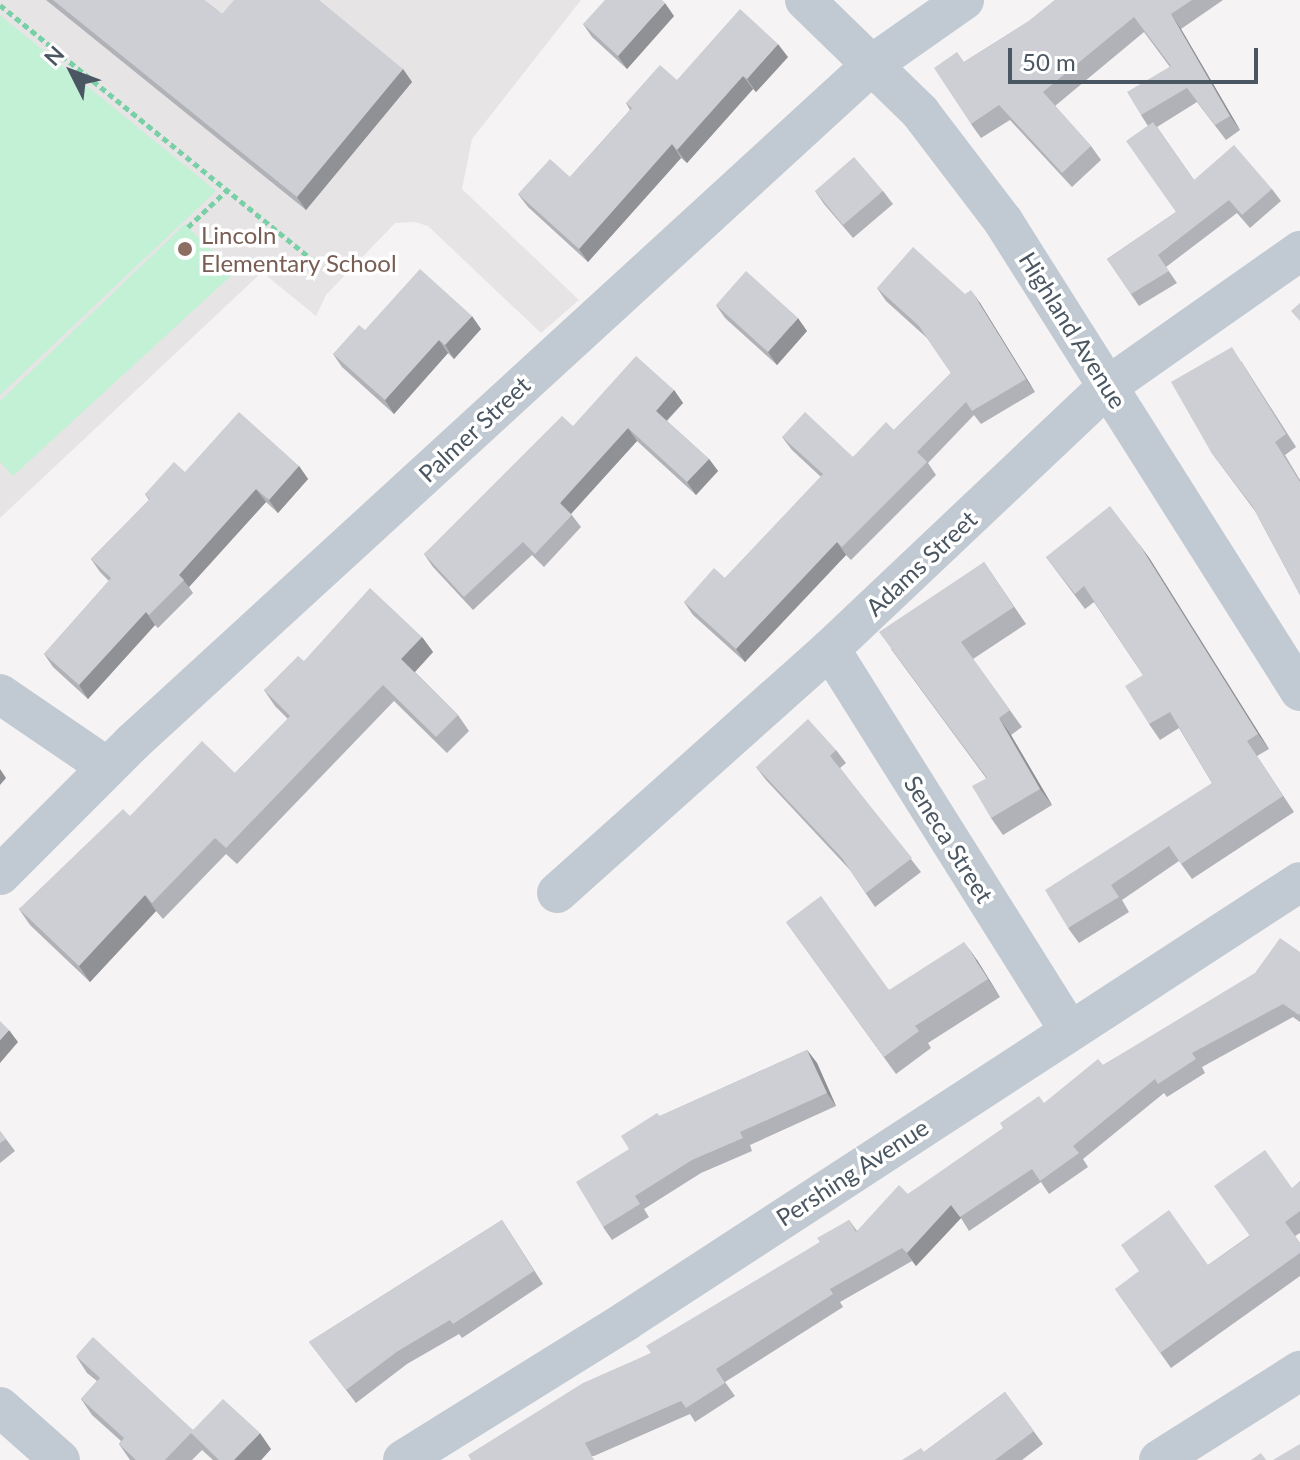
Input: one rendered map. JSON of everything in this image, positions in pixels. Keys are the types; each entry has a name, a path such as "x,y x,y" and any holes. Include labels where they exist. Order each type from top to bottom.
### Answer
{"street":[{"name":"Highland Avenue","path":"805,0 874,63 920,112 1003,221 1300,691"},
{"name":"Palmer Street","path":"0,875 107,767 874,63 964,0"},
{"name":"Adams Street","path":"557,893 830,649 1108,386 1300,251"},
{"name":"Seneca Street","path":"830,649 1068,1029"},
{"path":"0,694 107,767"},
{"name":"Pershing Avenue","path":"403,1460 626,1321 1068,1029 1300,882"},
{"path":"1159,1460 1300,1371"},
{"path":"0,1407 60,1460"}],"path":[{"path":"0,5 316,263"},
{"path":"188,227 226,191"}],"shaded area":[{"name":"Lincoln Elementary School","path":"0,0 581,0 472,139 462,189 579,300 541,333 428,226 415,222 395,223 326,295 316,316 262,272 0,518"}],"green space":[{"path":"0,15 216,191 0,395"},
{"path":"185,224 234,273 13,476 0,462 0,401"}],"building":[{"path":"53,0 204,0 222,14 234,0 319,0 403,69 297,197"},
{"path":"605,0 662,0 665,3 618,56 583,24"},
{"path":"1055,0 1192,0 1171,14 1230,116 1215,125 1187,88 1141,115 1127,92 1171,66 1134,17 1043,92 1091,146 1062,173 999,105 971,124 934,68 957,52 964,62 1029,21"},
{"path":"740,9 778,44 747,79 743,76 677,150 672,144 579,249 518,194 550,159 570,177 632,108 626,103 660,65 677,80"},
{"path":"1153,122 1194,180 1234,145 1272,189 1242,215 1229,200 1158,255 1169,271 1131,294 1107,259 1176,212 1126,141"},
{"path":"854,157 883,191 843,225 815,191"},
{"path":"913,247 965,294 971,290 1026,379 972,411 966,402 917,452 927,462 842,547 837,542 736,649 684,602 714,568 725,578 823,474 782,437 805,412 853,457 886,422 894,430 951,373 919,326 877,288"},
{"path":"420,269 472,316 445,345 439,340 385,400 333,354 359,325 365,330"},
{"path":"746,271 798,318 768,352 716,305"},
{"path":"1300,303 1300,321 1291,311"},
{"path":"1232,347 1286,434 1275,442 1300,482 1300,595 1253,507 1211,452 1171,382"},
{"path":"636,356 674,390 656,411 709,459 687,482 628,428 560,503 572,515 535,554 523,542 464,597 424,554 562,416 573,426"},
{"path":"239,412 299,466 269,500 256,489 179,575 184,580 149,615 146,612 79,685 44,654 111,578 91,559 150,499 145,494 174,462 185,472"},
{"path":"1110,506 1139,544 1258,734 1247,741 1283,796 1181,864 1169,846 1111,885 1119,897 1068,928 1045,890 1212,783 1170,712 1149,724 1125,686 1143,675 1084,586 1075,594 1046,557"},
{"path":"984,562 1014,607 961,642 1010,710 999,718 1040,789 991,818 972,786 987,778 879,632"},
{"path":"370,588 422,637 401,659 458,715 436,737 383,685 226,848 215,838 152,903 145,895 79,966 19,909 123,809 130,816 202,741 235,773 290,716 264,690 298,656 304,661"},
{"path":"808,719 836,750 830,756 912,858 866,893 842,858 756,767"},
{"path":"821,896 889,990 964,942 988,979 915,1026 919,1031 884,1057 786,922"},
{"path":"1280,938 1300,952 1299,1015 1283,1004 1192,1053 1196,1059 1158,1084 1155,1079 1073,1146 1079,1153 1040,1181 1032,1169 960,1217 951,1205 907,1253 902,1248 830,1289 833,1294 716,1369 725,1383 686,1408 681,1401 585,1443 594,1460 471,1460 468,1455 583,1383 651,1353 646,1346 820,1242 817,1238 849,1220 856,1232 899,1185 908,1194 1003,1128 1000,1123 1039,1096 1044,1103 1098,1059 1103,1065 1255,973"},
{"path":"0,1021 9,1030 0,1040"},
{"path":"807,1050 827,1093 740,1132 743,1138 692,1160 635,1196 640,1204 603,1227 576,1182 629,1149 621,1136 657,1113 660,1116"},
{"path":"1265,1150 1292,1188 1300,1181 1300,1211 1285,1222 1300,1243 1300,1253 1160,1353 1115,1289 1139,1271 1121,1245 1169,1210 1208,1265 1250,1236 1214,1186"},
{"path":"502,1220 534,1271 453,1324 450,1320 398,1351 346,1390 309,1342"},
{"path":"93,1337 193,1430 223,1399 260,1433 234,1460 219,1460 191,1433 165,1460 136,1460 119,1444 124,1438 81,1399 100,1378 76,1356"},
{"path":"1005,1392 1034,1431 995,1460 902,1460 921,1448 924,1452"},
{"path":"1300,1444 1300,1460 1273,1460"},
{"path":"1261,1453 1266,1460 1251,1460"}],"place":[{"name":"Lincoln Elementary School","path":"185,249"}]}
